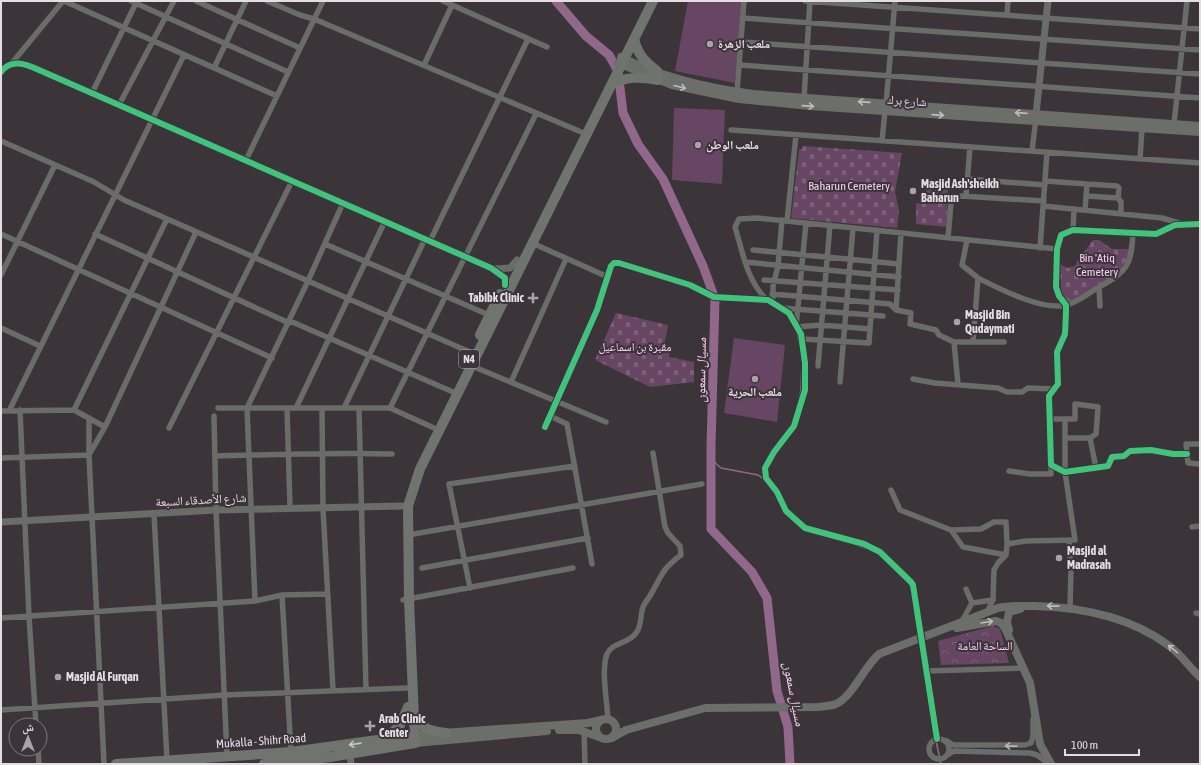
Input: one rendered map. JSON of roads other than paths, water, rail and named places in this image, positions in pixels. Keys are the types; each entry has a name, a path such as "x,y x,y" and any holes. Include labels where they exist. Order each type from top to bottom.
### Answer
{"highway":[{"name":"N4","path":"410,709 407,688 406,600 408,506 420,469 456,393 472,353 490,315 621,60 648,1"},
{"name":"N4","path":"411,739 402,506 416,465 434,428 472,366 584,133 612,84 621,60 634,39 653,1"},
{"path":"634,39 637,51 657,75"},
{"path":"612,84 627,78 657,75"},
{"path":"384,740 397,729 410,709 424,728 446,733"},
{"name":"Mukalla - Shihr Road","path":"116,764 227,756 248,759 384,740 411,739"},
{"name":"Mukalla - Shihr Road","path":"264,764 350,754 411,739"}],"main road":[{"name":"شارع برك","path":"621,60 698,91 739,100 1036,118 1200,126"},
{"name":"شارع برك","path":"657,75 737,92 804,98 885,108"},
{"name":"شارع برك","path":"1036,118 1200,132"},
{"path":"411,739 573,729 584,731 606,740 612,738 620,732 639,728 705,708 818,707 835,704 849,693 869,663 879,654 962,621 1008,605 1070,608 1132,625 1155,636 1181,655 1200,678"},
{"path":"1014,646 1007,622 1009,612 1012,610 1035,606"},
{"path":"935,632 996,621 1001,623 1006,628 1030,683 1040,744 1050,764"},
{"path":"411,739 446,733 588,723 608,720 639,728"},
{"path":"599,737 596,728 608,720"},
{"path":"608,720 617,728 612,738"}],"street":[{"path":"1,72 12,63 64,1 277,96"},
{"path":"119,105 174,1"},
{"path":"196,1 300,48"},
{"path":"214,68 246,1"},
{"path":"267,1 300,15 314,19 584,133"},
{"path":"246,160 323,1"},
{"path":"443,1 546,47"},
{"path":"737,92 744,1"},
{"path":"804,98 808,1 894,4 1007,15 1200,30"},
{"path":"1007,15 1008,1"},
{"path":"1032,151 1048,1"},
{"path":"1174,124 1187,1"},
{"path":"92,93 124,28 133,2 288,72"},
{"path":"882,141 894,4"},
{"path":"424,65 452,5"},
{"path":"742,18 1200,50"},
{"path":"344,408 406,279 428,240 528,39"},
{"path":"741,42 1200,74"},
{"path":"9,411 184,55"},
{"path":"12,63 24,63 491,268 498,270 510,268 517,260"},
{"path":"739,65 1200,98"},
{"path":"390,408 536,114"},
{"path":"1140,159 1142,128"},
{"path":"731,130 1200,163"},
{"path":"779,307 772,294 785,221 796,135"},
{"path":"1,141 94,182 124,200 166,219 472,353"},
{"path":"966,196 970,147"},
{"path":"1040,248 1047,152"},
{"path":"1,275 55,164"},
{"path":"967,179 1117,186 1119,188 1118,198"},
{"path":"169,428 255,258 292,181"},
{"path":"1085,210 1087,184"},
{"path":"948,238 951,204 955,198 966,196 1044,203 1074,209 1162,218 1183,224"},
{"path":"1086,196 1118,198 1122,202 1121,214"},
{"path":"255,600 250,509 247,408 289,322 343,203"},
{"path":"1073,230 1074,209"},
{"path":"937,739 913,585 895,565 880,552 864,544 805,528 786,511 777,492 766,478 765,468 774,452 794,426 805,390 805,362 802,339 788,313 767,300 758,292 752,282 735,228 739,219 752,218 1057,249"},
{"path":"74,410 166,219"},
{"path":"296,408 385,221"},
{"path":"796,327 806,223"},
{"path":"1009,471 1030,474 1051,474 1049,396 1058,384 1057,352 1065,334 1066,305 1059,296 1056,287 1057,249 1061,235 1073,230 1156,234 1175,225 1200,224"},
{"path":"818,366 830,225"},
{"path":"840,382 853,228"},
{"path":"802,339 869,343 877,230"},
{"path":"89,455 105,427 196,232"},
{"path":"896,310 902,233"},
{"path":"967,240 962,265 978,278 1002,290 1019,296 1023,300 1052,306 1066,305 1118,276 1131,258 1134,233"},
{"path":"1,234 272,358"},
{"path":"95,234 289,322 330,338 456,393"},
{"path":"532,243 608,277"},
{"path":"325,244 490,315"},
{"path":"753,250 899,264"},
{"path":"511,382 566,259"},
{"path":"745,262 898,277"},
{"path":"545,427 597,310 611,266 618,263 690,285 714,297 767,300"},
{"path":"491,268 505,278 505,285"},
{"path":"973,341 978,278"},
{"path":"764,280 898,290"},
{"path":"1099,287 1100,306"},
{"path":"772,294 890,304 896,310 911,314 910,324 936,330 939,335 954,342 1004,342"},
{"path":"779,307 798,310 883,316"},
{"path":"796,327 821,325 870,329"},
{"path":"1,328 40,346"},
{"path":"954,342 958,384"},
{"path":"472,366 606,422"},
{"path":"913,379 998,388 1006,392 1022,392 1028,388 1055,389"},
{"path":"1050,419 1074,419 1075,404 1098,407 1096,434 1090,438 1065,438"},
{"path":"218,408 390,408 434,428"},
{"path":"287,408 290,507"},
{"path":"322,408 323,508 333,690"},
{"path":"358,408 366,689"},
{"path":"20,410 29,616 36,717"},
{"path":"1,411 74,410 105,427"},
{"path":"214,416 216,510 227,756"},
{"path":"550,416 567,424 592,564"},
{"path":"89,418 89,455 104,764"},
{"path":"1007,544 1026,541 1075,540 1065,472 1065,419"},
{"path":"1090,438 1096,468"},
{"path":"1200,444 1186,444 1188,463 1200,464"},
{"path":"1051,465 1065,472 1108,466 1112,458 1124,456 1130,451 1151,450 1173,454 1187,454"},
{"path":"215,456 322,453 392,454"},
{"path":"608,720 605,661 608,652 613,647 629,640 636,634 640,626 644,604 660,575 667,565 680,555 680,546 665,528 653,453"},
{"path":"1,458 89,455"},
{"path":"470,588 449,484 575,466"},
{"path":"408,535 458,528 702,484"},
{"path":"891,490 900,510 951,530 981,529 994,522 1006,522 1006,555 998,563 994,570 993,600 987,612"},
{"name":"شارع الأصدقاء السبعة","path":"1,522 290,507 323,508 402,506"},
{"path":"154,514 167,760"},
{"path":"1192,527 1200,526"},
{"path":"951,530 963,546 1006,555"},
{"path":"422,568 588,538"},
{"path":"1069,540 1071,569 1070,608"},
{"path":"406,600 572,568"},
{"path":"966,589 972,603"},
{"path":"1,618 255,600 282,595 327,594"},
{"path":"282,595 291,752"},
{"path":"972,603 993,600"},
{"path":"962,621 972,603"},
{"path":"926,671 1024,668"},
{"path":"1,710 225,695 407,688"},
{"path":"1033,697 1033,736 1031,743 1017,746 953,745 947,741 937,739 931,742 929,752 934,758 941,762 954,751 1030,753 1037,755 1050,764"},
{"path":"584,731 585,764"},
{"path":"947,741 950,747 949,754"},
{"path":"350,754 352,764"}],"waterway":[{"name":"مسيال سمعون","path":"556,1 586,36 609,55 618,71 623,113 638,144 663,179 703,266 715,299 711,446 711,529 752,572 767,598 777,691 788,727 790,764"},
{"path":"797,332 801,352"},
{"path":"797,407 801,390 802,362"},
{"path":"711,459 721,468 758,475 765,480"},
{"path":"851,543 870,550"},
{"path":"936,741 941,764"}],"place":[{"name":"ملعب الزهرة","path":"710,44"},
{"name":"ملعب الوطن","path":"698,145"},
{"name":"Masjid Ash'sheikh Baharun","path":"913,191"},
{"name":"Tabibk Clinic","path":"533,298"},
{"name":"Masjid Bin Qudaymati","path":"957,322"},
{"name":"ملعب الحرية","path":"755,379"},
{"name":"Masjid al Madrasah","path":"1059,558"},
{"name":"Masjid Al Furqan","path":"58,677"},
{"name":"Arab Clinic Center","path":"370,726"}],"park label":[{"name":"Baharun Cemetery","path":"849,186"},
{"name":"Bin 'Atiq Cemetery","path":"1097,265"},
{"name":"مقبرة بن اسماعيل","path":"635,347"},
{"name":"الساحة العامة","path":"985,646"}]}
